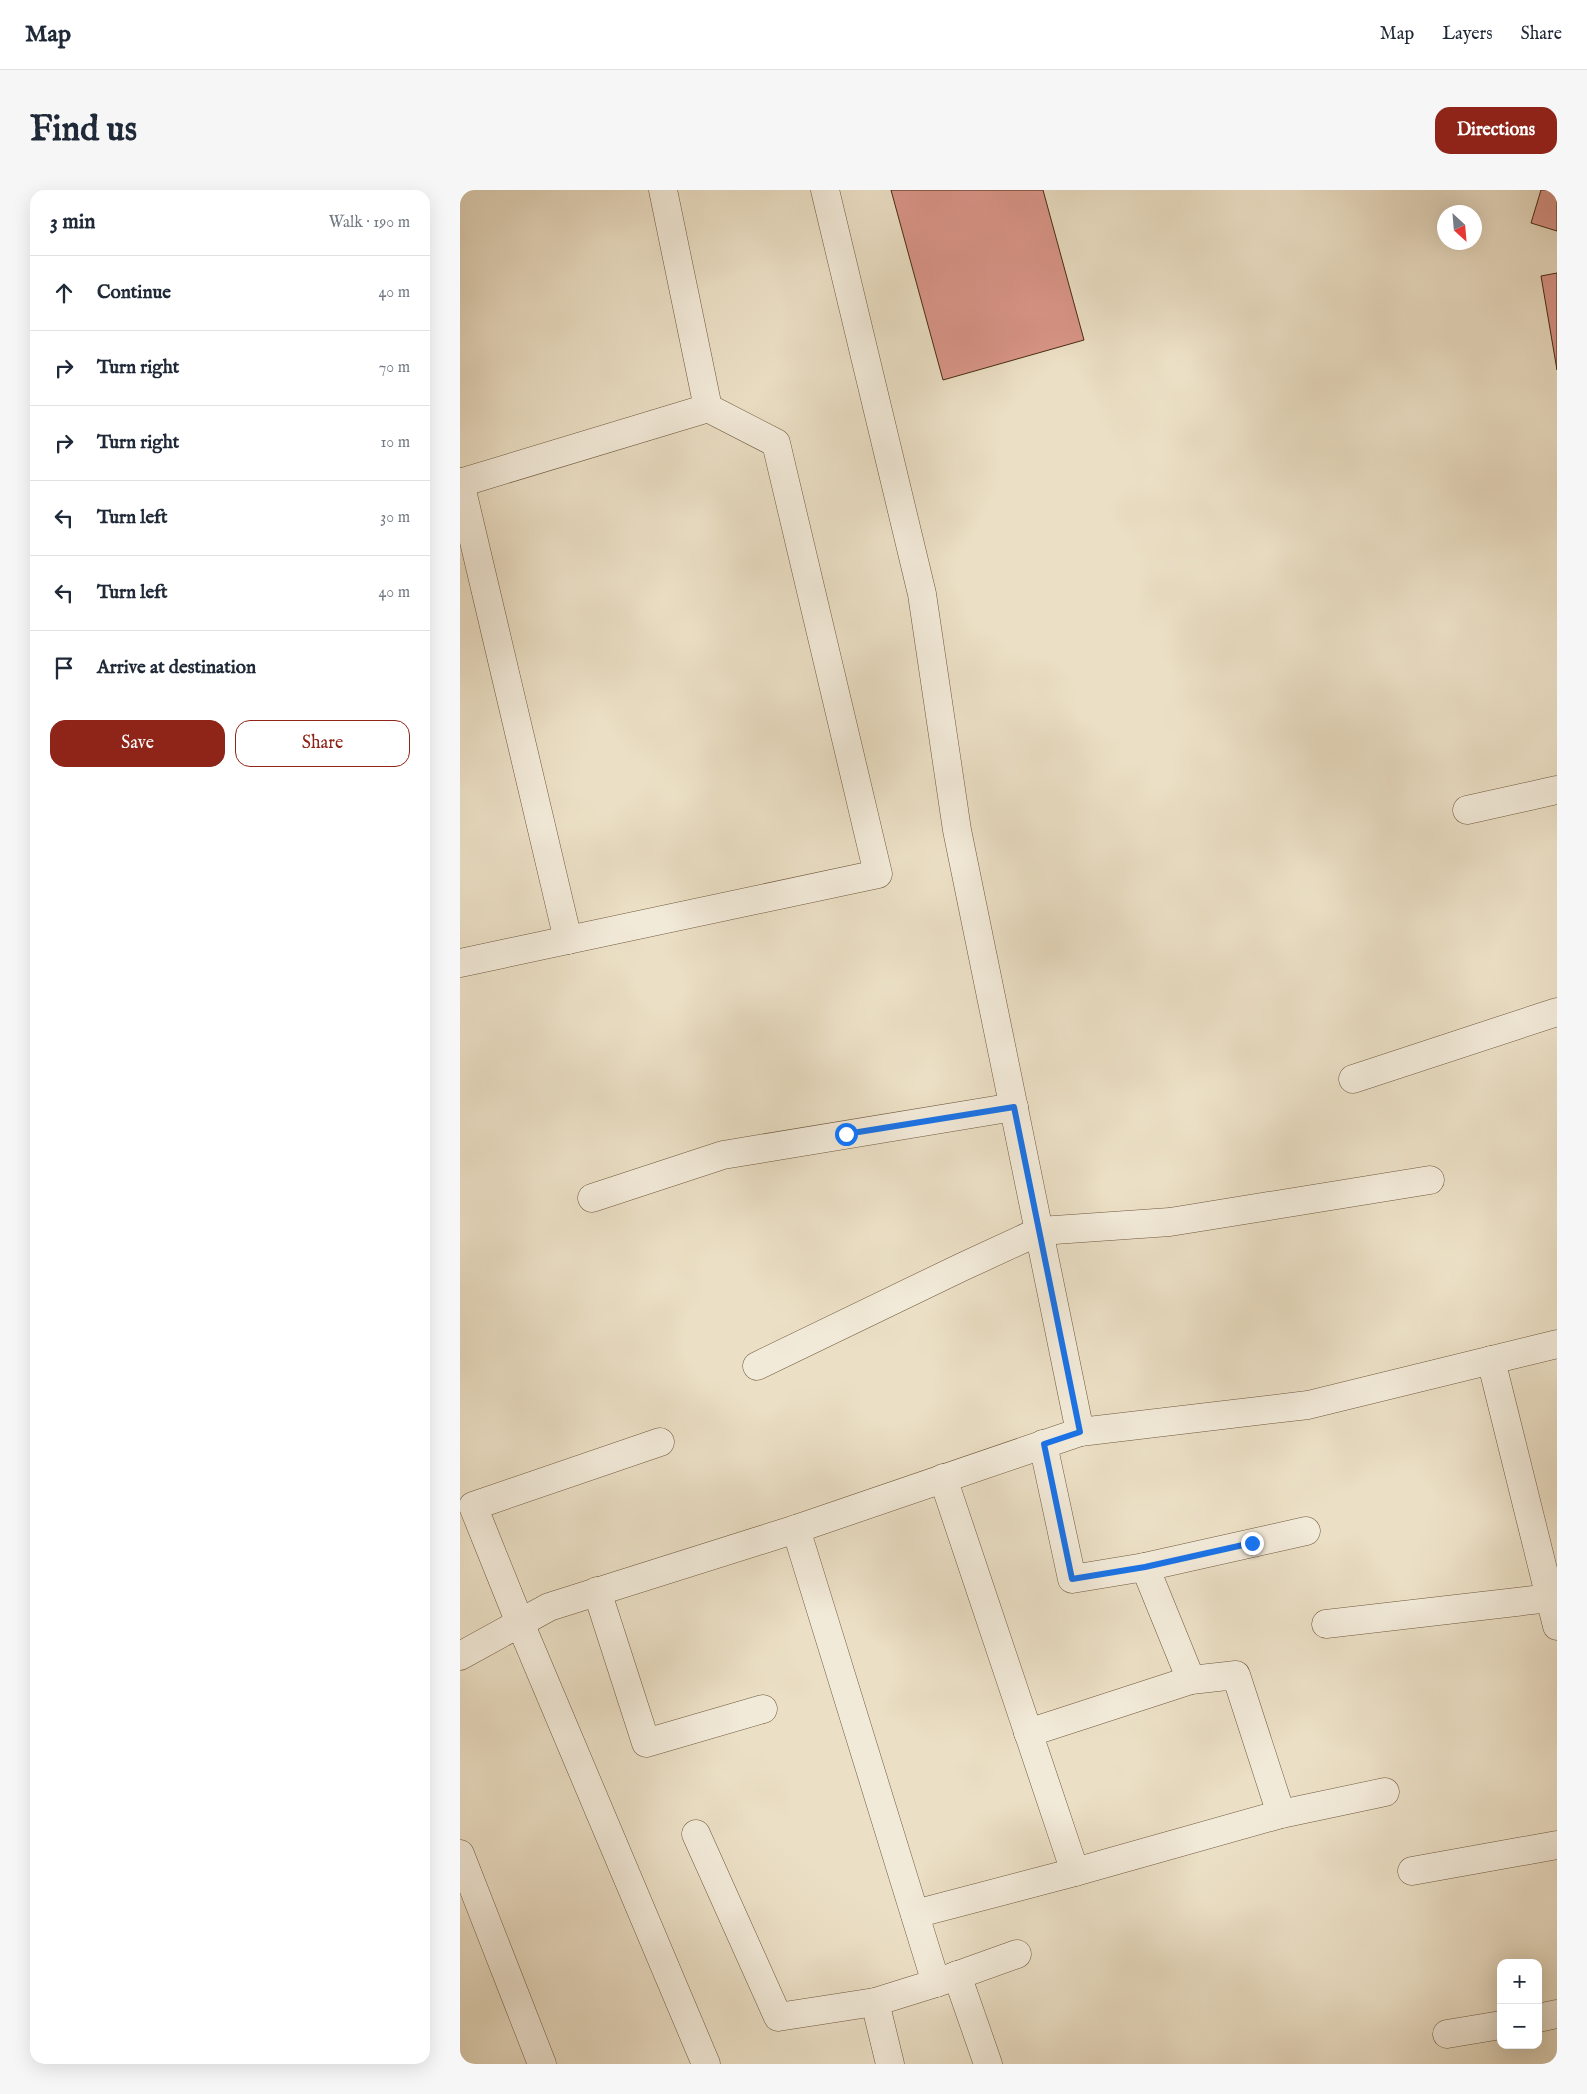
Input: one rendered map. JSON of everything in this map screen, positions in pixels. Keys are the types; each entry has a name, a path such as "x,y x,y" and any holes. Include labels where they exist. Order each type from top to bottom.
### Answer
{"street":[{"path":"663,190 708,408"},
{"path":"825,190 922,594 957,830 1080,1432"},
{"path":"460,963 878,874 776,443 708,408 460,483 568,940"},
{"path":"1467,810 1557,790"},
{"path":"1353,1078 1557,1012"},
{"path":"592,1198 723,1155 1014,1107"},
{"path":"757,1366 1040,1231 1170,1222 1430,1180"},
{"path":"460,1656 549,1607 796,1529 1080,1432 1308,1405 1557,1344"},
{"path":"1491,1360 1557,1626"},
{"path":"660,1442 473,1506 520,1623 706,2064"},
{"path":"1044,1444 1072,1579 1145,1567 1306,1532"},
{"path":"943,1478 1075,1872"},
{"path":"796,1529 915,1914 988,2064"},
{"path":"1145,1567 1191,1680"},
{"path":"597,1591 646,1743 763,1709"},
{"path":"1326,1624 1550,1598"},
{"path":"1028,1733 1191,1680 1236,1675 1281,1814"},
{"path":"915,1914 1075,1872 1281,1814 1385,1792"},
{"path":"696,1834 778,2017 875,2002 1017,1954"},
{"path":"1412,1871 1557,1845"},
{"path":"460,1854 542,2064"},
{"path":"875,2002 890,2064"},
{"path":"1542,2017 1557,2014"},
{"path":"1447,2034 1497,2025"}],"building":[{"path":"891,190 1043,190 1084,340 943,380"},
{"path":"1541,190 1557,190 1557,231 1531,223"},
{"path":"1557,273 1557,370 1541,276"}],"route":[{"path":"846,1134 1014,1107 1080,1432 1044,1444 1072,1579 1145,1567 1252,1543"}]}
